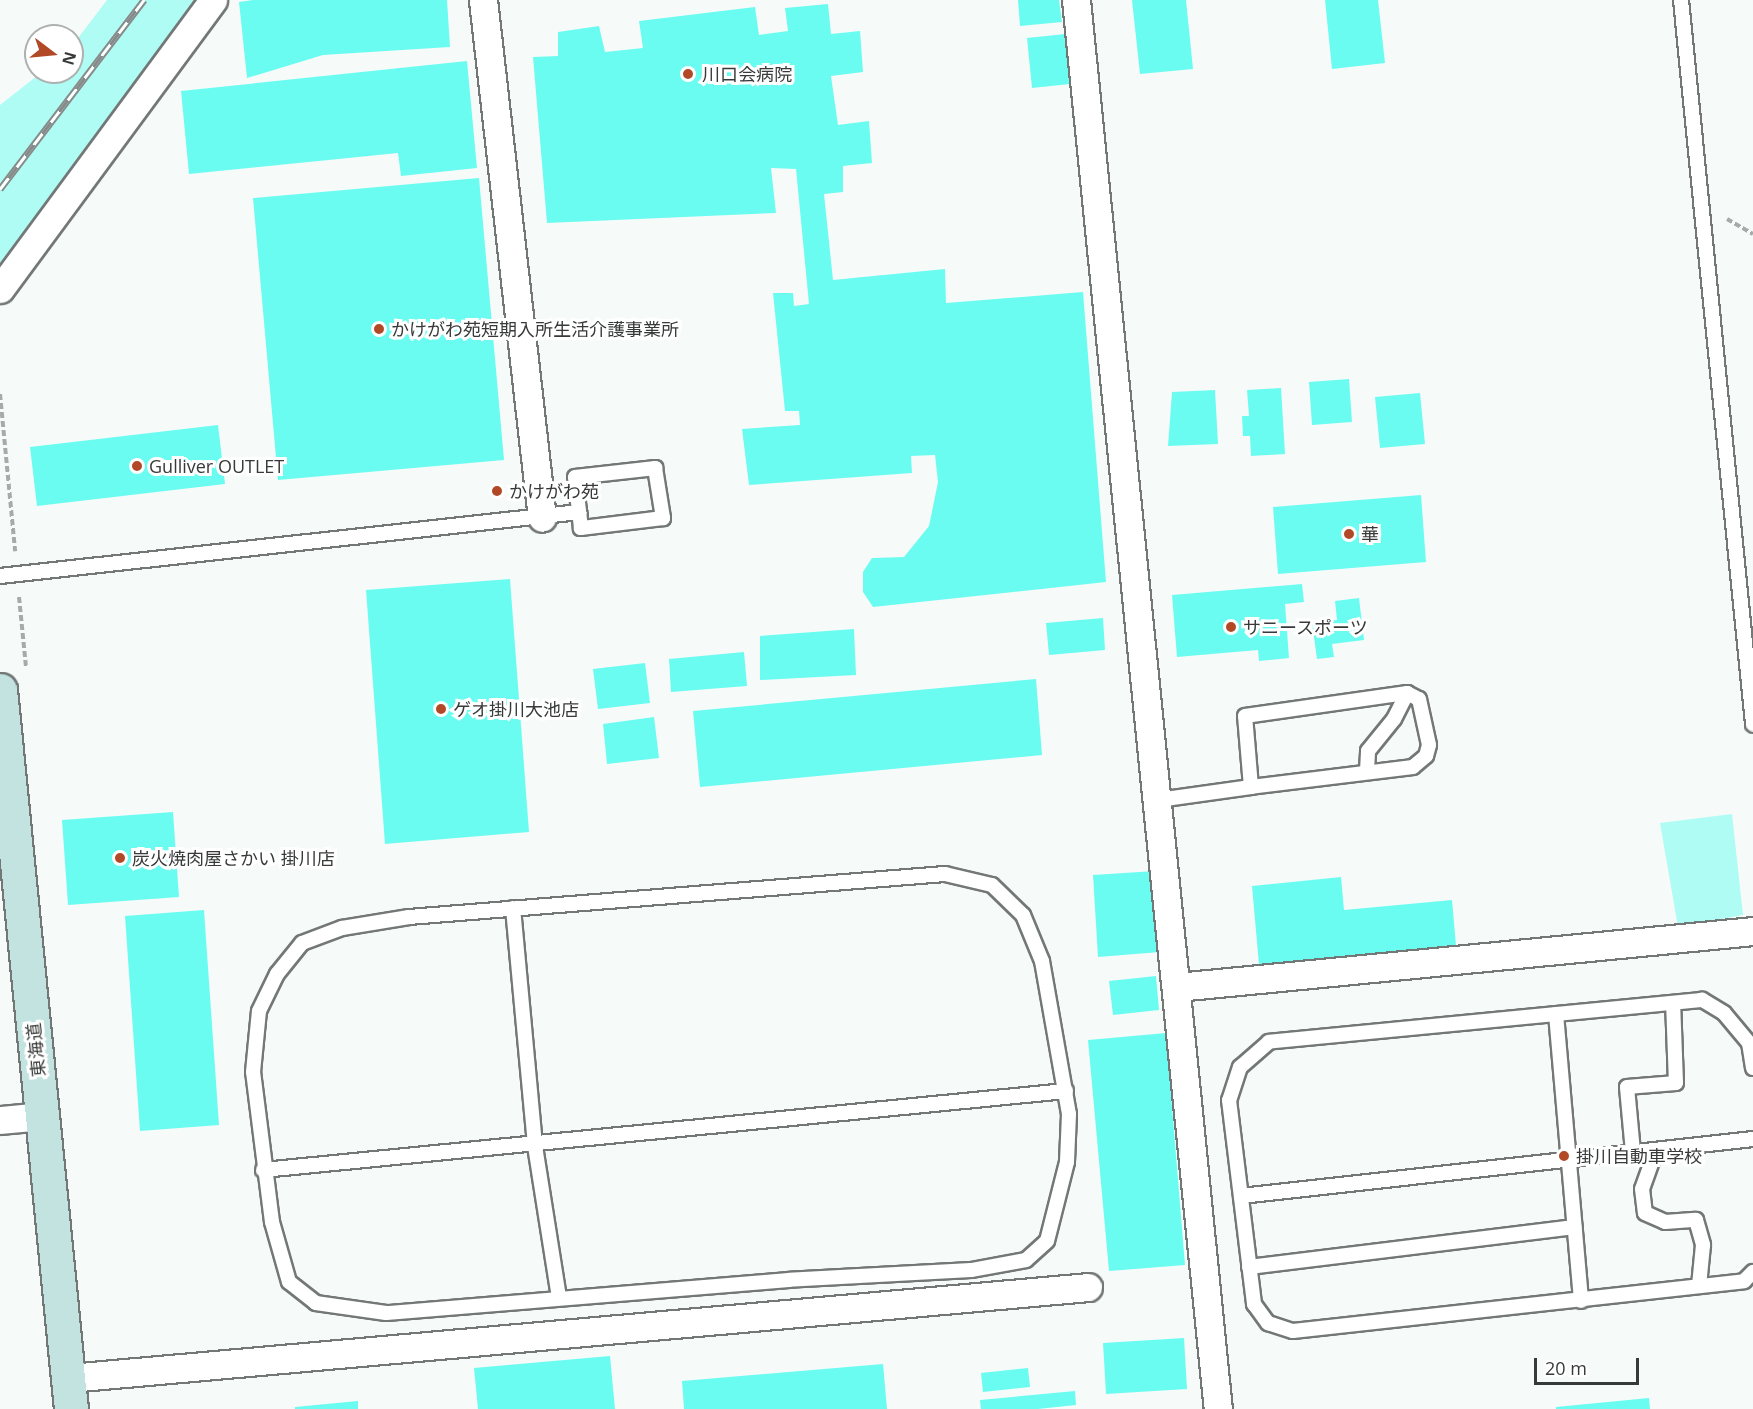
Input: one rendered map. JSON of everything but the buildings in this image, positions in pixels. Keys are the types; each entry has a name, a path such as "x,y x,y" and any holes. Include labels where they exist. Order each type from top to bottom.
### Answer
{"main road":[{"name":"東海道","path":"0,690 70,1393"}],"street":[{"path":"0,289 213,0"},
{"path":"483,0 542,518"},
{"path":"1076,0 1218,1409"},
{"path":"1177,987 1753,931"},
{"path":"0,1120 43,1116"},
{"path":"70,1393 1088,1287"}],"lane":[{"path":"1681,0 1753,724"},
{"path":"656,468 663,518 581,528 579,512 575,477 656,468"},
{"path":"0,576 542,518 579,512"},
{"path":"1158,800 1367,771 1413,767 1426,756 1425,714 1419,699 1407,693 1245,716 1251,787"},
{"path":"1367,771 1368,751 1394,719 1407,693"},
{"path":"945,874 992,885 1023,915 1042,961 1066,1091 1067,1162 1058,1209 1047,1242 1026,1260 971,1270 559,1298 386,1313 316,1303 290,1282 272,1221 263,1170 253,1072 259,1011 277,974 302,943 342,928 408,917 513,908 945,874"},
{"path":"513,908 535,1146 559,1298"},
{"path":"1753,1068 1749,1043 1724,1013 1702,1000 1269,1042 1240,1067 1229,1100 1254,1304 1268,1323 1293,1331 1581,1301 1744,1281 1753,1272"},
{"path":"1633,1152 1627,1087 1676,1083 1672,1003"},
{"path":"1556,1014 1581,1301"},
{"path":"263,1170 535,1146 1066,1091"},
{"path":"1241,1196 1753,1139"},
{"path":"1656,1150 1642,1189 1645,1213 1665,1222 1696,1220 1703,1245 1699,1286"},
{"path":"1249,1267 1575,1227"}],"path":[{"path":"0,394 16,564"},
{"path":"18,587 19,598"}],"shaded area":[{"path":"107,0 202,0 0,267 0,105 27,84 84,84 84,30"},
{"path":"1732,814 1743,915 1678,927 1660,823"}],"railway":[{"path":"0,189 144,0"}],"place":[{"name":"川口会病院","path":"688,74"},
{"name":"かけがわ苑短期入所生活介護事業所","path":"379,329"},
{"name":"Gulliver OUTLET","path":"137,466"},
{"name":"かけがわ苑","path":"497,491"},
{"name":"華","path":"1349,534"},
{"name":"サニースポーツ","path":"1231,627"},
{"name":"ゲオ掛川大池店","path":"441,709"},
{"name":"炭火焼肉屋さかい 掛川店","path":"120,858"},
{"name":"掛川自動車学校","path":"1564,1156"}]}
